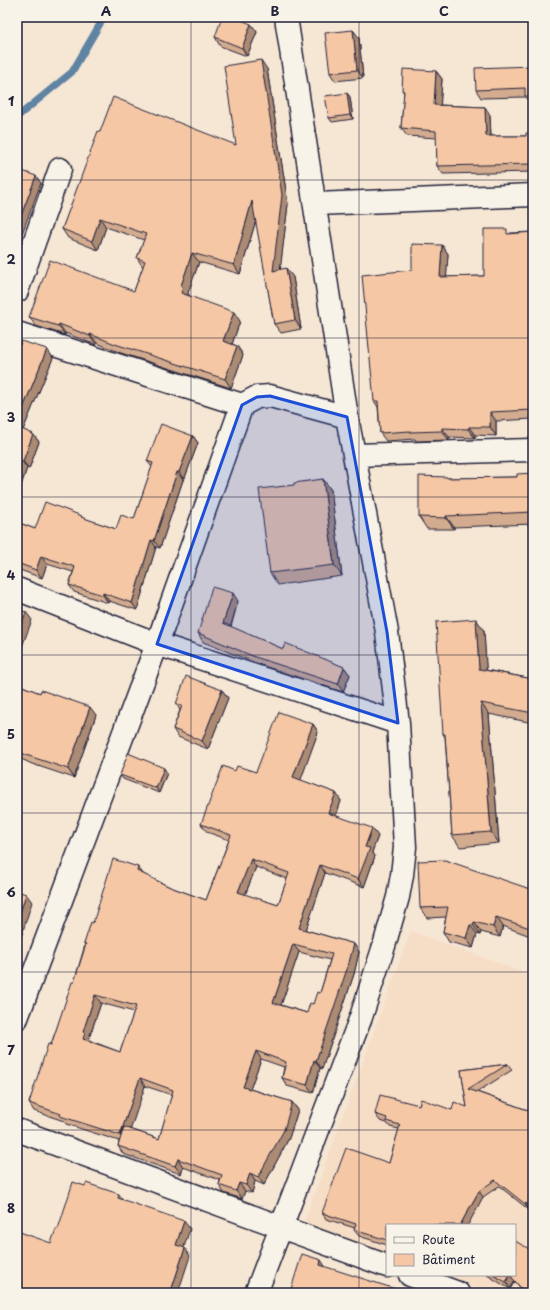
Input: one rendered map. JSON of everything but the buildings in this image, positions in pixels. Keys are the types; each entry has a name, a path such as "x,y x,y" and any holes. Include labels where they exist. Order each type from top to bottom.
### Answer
{"street":[{"path":"256,1293 361,1017 398,897 405,847 398,723 387,632 347,417 316,204 286,17"},
{"path":"17,291 60,169"},
{"path":"316,204 533,195"},
{"path":"17,333 242,405"},
{"path":"17,1018 158,644 242,405 257,397 270,396 347,417"},
{"path":"354,455 533,450"},
{"path":"17,589 158,644 398,723"},
{"path":"17,1130 386,1266"},
{"path":"413,1276 458,1293"}],"highlighted area":[{"path":"270,396 347,417 387,632 398,723 157,644 242,405 257,397"}],"shaded area":[{"path":"411,931 533,976 533,1293 488,1293 442,1276 516,1276 516,1224 386,1224 386,1256 303,1225"}],"waterway":[{"path":"17,117 72,72 104,17"}]}
